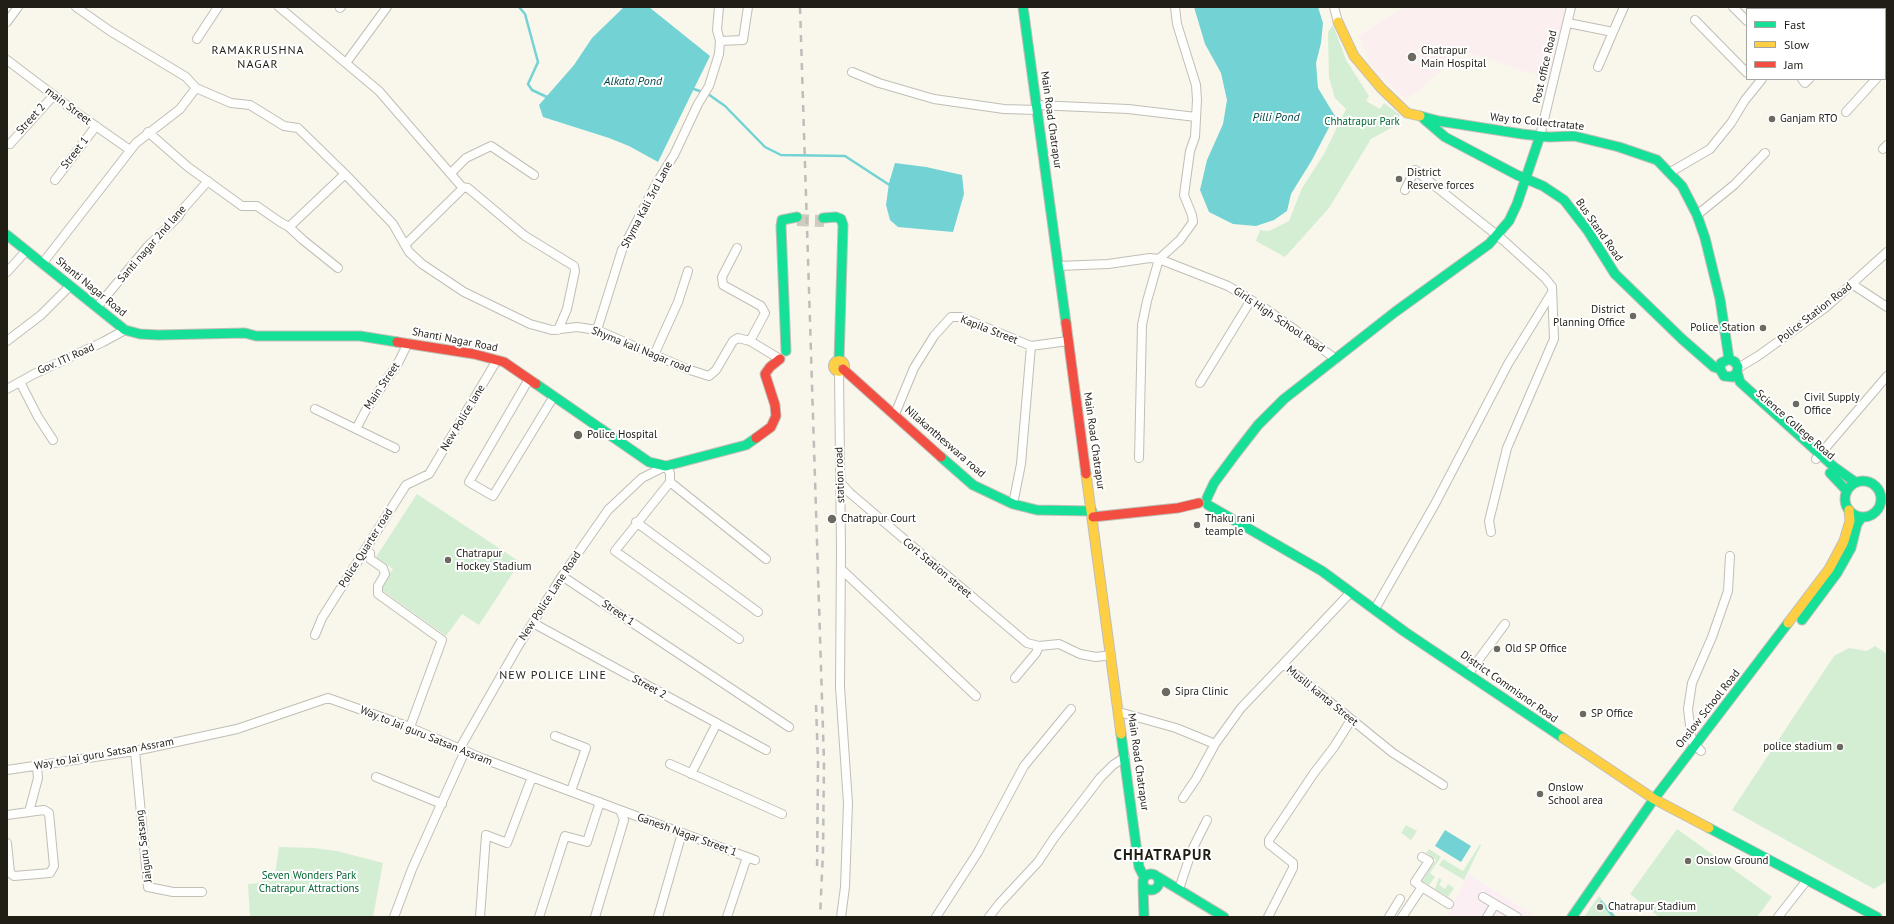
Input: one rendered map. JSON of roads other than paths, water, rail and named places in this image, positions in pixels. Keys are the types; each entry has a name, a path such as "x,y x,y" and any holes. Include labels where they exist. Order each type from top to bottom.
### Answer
{"main road":[{"name":"Main Road Chatrapur","path":"1023,7 1140,867 1146,884"},
{"name":"Way to Collectratate","path":"1338,22 1354,56 1381,88 1407,113 1540,136 1574,136 1619,147 1657,160 1682,186 1697,215 1705,238 1720,299 1729,359"},
{"name":"Bus Stand Road","path":"1421,116 1445,137 1543,186 1564,200 1588,231 1615,274 1682,340 1714,367 1720,369"},
{"name":"Post office Road","path":"1205,502 1214,483 1258,425 1284,399 1395,312 1489,244 1508,221 1517,204 1540,136"},
{"path":"666,466 746,445 771,427 776,416 775,405 765,374 773,364 780,359 783,362 788,360 790,357 787,352 781,226 782,220 787,218 797,219"},
{"path":"824,219 834,220 839,224 839,366"},
{"name":"Shanti Nagar Road","path":"7,235 125,330 140,334 158,335 245,333 256,336 341,335 408,343 474,354 504,362 649,462 666,466"},
{"path":"1729,359 1735,362 1737,370 1733,377 1727,377 1722,375 1720,369 1721,363 1729,359"},
{"name":"Nilakantheswara road","path":"839,366 895,414 903,424 973,485 1013,504 1037,510 1092,514 1178,508 1205,502"},
{"name":"Science College Road","path":"1737,370 1740,382 1818,457 1842,483 1847,491"},
{"name":"Science College Road","path":"1727,377 1739,393 1818,457 1856,482"},
{"path":"1878,487 1883,506 1871,515 1862,517 1849,510 1845,501 1847,491 1856,482 1867,481 1887,491"},
{"name":"District Commisnor Road","path":"1205,502 1322,571 1405,632 1658,801 1807,880 1867,915 1877,917"},
{"name":"Onslow School Road","path":"1572,917 1829,569 1844,541 1850,521 1849,510"},
{"name":"Onslow School Road","path":"1698,748 1837,573 1851,548 1857,524 1862,517"},
{"name":"Onslow School Road","path":"1581,917 1658,801"},
{"path":"1144,917 1146,884 1151,873 1158,880 1214,917"},
{"path":"1146,884 1155,889 1158,880"},
{"path":"1158,880 1179,889 1224,917"},
{"path":"1146,884 1152,917"}],"street":[{"path":"7,22 18,7"},
{"path":"76,7 110,31 186,77 196,88"},
{"path":"279,7 379,91 462,187 468,188 525,236 574,266 575,271 571,291 558,330"},
{"path":"346,63 387,7"},
{"name":"Shyma Kali 3rd Lane","path":"597,330 622,250 656,184 674,155 709,86 719,54 720,41 717,30 719,7"},
{"path":"720,41 743,40 748,7"},
{"path":"1139,458 1142,325 1147,300 1159,259 1180,240 1193,222 1192,215 1184,195 1186,170 1195,137 1196,85 1177,24 1175,7"},
{"path":"1334,7 1338,22"},
{"name":"Post office Road","path":"1540,136 1571,7"},
{"path":"1598,67 1624,7"},
{"path":"1733,7 1746,20"},
{"path":"196,39 216,8"},
{"path":"1695,20 1746,72"},
{"path":"1568,24 1613,32"},
{"name":"main Street","path":"7,60 130,150"},
{"path":"852,72 879,83 934,99 1004,110 1037,107 1128,109 1196,117"},
{"path":"1669,173 1710,148 1731,123 1758,80"},
{"path":"1846,112 1875,80"},
{"name":"Shanti Nagar Road","path":"42,264 130,150 148,132 180,109 196,88"},
{"name":"Shyma kali Nagar road","path":"196,88 231,103 250,105 284,126 298,128 315,143 393,224 409,252 422,264 464,292 530,324 552,330 577,327 597,330 700,374 709,376 716,370 733,341 738,338 750,341"},
{"name":"Street 2","path":"10,144 54,95"},
{"name":"Street 1","path":"55,180 96,126"},
{"path":"148,132 208,182 242,206 257,206 289,227 338,268"},
{"path":"451,173 466,158 491,146 534,175"},
{"path":"1697,215 1734,185 1765,153"},
{"path":"1405,190 1415,170 1496,235 1545,278 1552,287 1551,294 1554,339 1550,353 1507,448 1492,504 1489,522 1491,532"},
{"path":"289,227 345,174"},
{"name":"Santi nagar 2nd lane","path":"97,307 148,246 178,217 183,209 208,182"},
{"path":"405,245 461,190 462,187"},
{"path":"737,248 722,277 723,285 761,306 765,313 750,341 780,359"},
{"path":"7,272 26,251"},
{"name":"Police Station Road","path":"1737,370 1825,308 1887,252"},
{"name":"Girls High School Road","path":"1058,266 1108,264 1150,258 1159,259 1228,286 1251,300 1336,359"},
{"path":"654,355 678,302 688,271"},
{"path":"1852,284 1887,308"},
{"path":"7,341 41,315 70,286"},
{"path":"1375,609 1435,504 1508,364 1551,294"},
{"path":"1200,383 1251,300"},
{"name":"Kapila Street","path":"895,414 914,368 934,336 951,317 961,317 1031,346 1068,341"},
{"name":"Gov. ITI Road","path":"7,389 125,330"},
{"name":"Main Street","path":"356,429 366,410 398,364 408,343"},
{"path":"1013,504 1021,464 1031,346"},
{"name":"New Police lane","path":"429,474 497,360"},
{"name":"station road","path":"839,366 841,569 840,687 848,803 845,887 842,917"},
{"path":"1818,457 1887,376"},
{"path":"529,379 469,482 493,496 554,396"},
{"path":"20,382 38,417 53,440"},
{"path":"315,409 395,448"},
{"path":"666,466 670,473 670,482 636,522 615,551 739,639"},
{"name":"New Police Lane Road","path":"394,917 412,869 442,804 462,749 486,700 562,576 608,510 642,478 666,466"},
{"name":"Police Quarter road","path":"315,635 322,618 406,485 429,474"},
{"path":"670,482 766,559"},
{"name":"Cort Station street","path":"840,482 850,493 1027,643 1039,646"},
{"path":"636,522 758,612"},
{"path":"370,553 370,559 383,568 385,574 378,586 378,594 442,640 410,727"},
{"path":"1698,748 1692,742 1688,708 1692,683 1712,637 1728,591 1730,556"},
{"path":"841,569 976,696"},
{"name":"Street 1","path":"562,576 789,727"},
{"name":"Musili kanta Street","path":"1352,592 1283,664 1393,753 1443,785"},
{"name":"Street 2","path":"533,623 766,750"},
{"path":"1468,674 1505,624"},
{"path":"1015,678 1036,653 1039,646 1059,644 1080,654 1096,657 1111,655"},
{"path":"1183,798 1196,779 1215,744 1241,708 1283,664"},
{"name":"Way to Jai guru Satsan Assram","path":"7,770 135,751 237,729 328,698 410,727 532,777 620,810"},
{"path":"936,917 978,852 1024,766 1071,709"},
{"path":"1119,712 1176,728 1215,744"},
{"path":"1268,917 1293,868 1293,863 1269,844 1268,840 1314,773 1334,747 1351,720"},
{"path":"691,774 717,723"},
{"path":"555,736 586,748 571,791"},
{"name":"Jaiguru Satsang","path":"135,751 148,887 173,892 202,892"},
{"path":"989,917 1038,862 1054,838 1100,778 1113,765 1125,757"},
{"path":"670,764 782,814"},
{"path":"30,812 38,778 37,766"},
{"path":"376,777 442,804"},
{"path":"480,917 486,835 507,843 532,777"},
{"path":"539,917 565,836 587,842 600,802"},
{"path":"7,815 44,810 49,813 54,866 50,872 14,876 10,873 7,843"},
{"path":"596,917 624,820 620,810"},
{"name":"Ganesh Nagar Street 1","path":"620,810 751,859 727,917"},
{"path":"1179,889 1192,850 1207,820"},
{"path":"658,917 682,833"},
{"path":"1422,857 1429,861 1415,882 1449,904"},
{"path":"1778,917 1807,880"},
{"path":"1402,917 1422,887"},
{"path":"1482,897 1516,917"},
{"path":"1388,917 1400,899"},
{"path":"1487,917 1495,904"}],"water":[{"name":"Alkata Pond","path":"624,7 649,7 710,56 658,162 629,146 609,138 543,117 539,105 574,65 592,38"},
{"name":"Pilli Pond","path":"1194,7 1318,7 1323,23 1321,43 1316,63 1318,88 1335,116 1312,160 1291,194 1287,211 1274,220 1256,226 1233,224 1209,212 1200,190 1207,160 1223,124 1227,100 1221,73 1205,44"},
{"path":"895,163 926,167 962,175 964,194 953,232 898,227 890,220 886,205 889,183"},
{"path":"1445,830 1471,846 1461,862 1435,846"}],"waterway":[{"path":"519,7 525,14 538,62 528,84 532,90 549,98"},
{"path":"691,88 708,94 725,106 765,147 781,155 845,156 891,186"},
{"path":"1601,902 1614,917"}],"tunnel":[{"path":"797,220 824,221"}],"railway":[{"path":"800,7 824,762 823,852 820,917"},
{"path":"816,705 818,763 817,873"}],"place":[{"name":"Chatrapur Main Hospital","path":"1412,57"},
{"name":"Ganjam RTO","path":"1772,119"},
{"name":"District Reserve forces","path":"1399,179"},
{"name":"District Planning Office","path":"1633,316"},
{"name":"Police Station","path":"1763,328"},
{"name":"Civil Supply Office","path":"1796,404"},
{"name":"Police Hospital","path":"578,435"},
{"name":"Chatrapur Court","path":"832,519"},
{"name":"Thaku rani teample","path":"1197,525"},
{"name":"Chatrapur Hockey Stadium","path":"448,560"},
{"name":"Old SP Office","path":"1497,649"},
{"name":"Sipra Clinic","path":"1166,692"},
{"name":"SP Office","path":"1583,714"},
{"name":"police stadium","path":"1840,747"},
{"name":"Onslow School area","path":"1540,794"},
{"name":"Onslow Ground","path":"1688,861"},
{"name":"Chatrapur Stadium","path":"1600,907"}],"district":[{"name":"RAMAKRUSHNA NAGAR","path":"258,58"},
{"name":"NEW POLICE LINE","path":"553,676"},
{"name":"CHHATRAPUR","path":"1163,856"}],"park label":[{"name":"Chhatrapur Park","path":"1362,122"},
{"name":"Seven Wonders Park Chatrapur Attractions","path":"309,882"}]}
